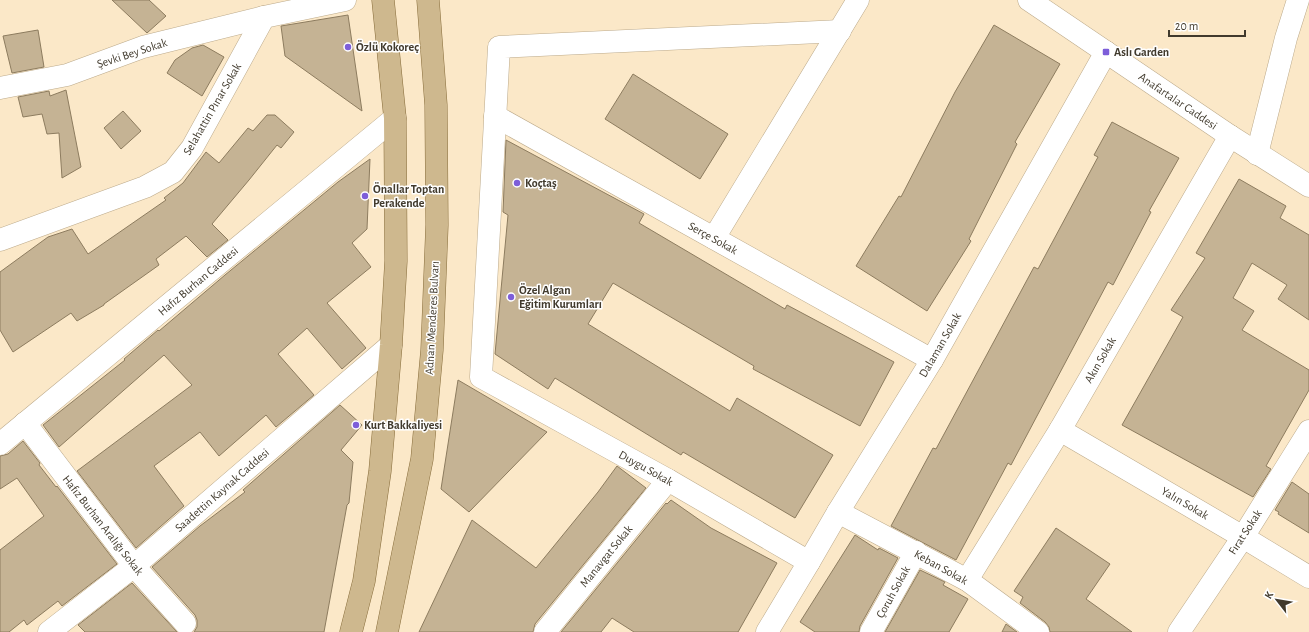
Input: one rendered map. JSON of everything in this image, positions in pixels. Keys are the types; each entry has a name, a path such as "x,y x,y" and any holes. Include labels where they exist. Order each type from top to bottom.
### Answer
{"main road":[{"path":"351,632 364,581 379,479 391,345 396,262 395,118 384,0"},
{"name":"Adnan Menderes Bulvarı","path":"386,632 422,459 432,350 437,225 436,104 428,0"}],"street":[{"path":"264,17 345,0"},
{"path":"714,238 858,0"},
{"name":"Anafartalar Caddesi","path":"1029,0 1257,154 1309,186"},
{"path":"1257,154 1286,38 1298,0"},
{"name":"Şevki Bey Sokak","path":"0,88 67,75 143,47 264,17"},
{"name":"Selahattin Pınar Sokak","path":"0,240 145,187 173,172 192,148 264,17"},
{"path":"495,116 499,47 840,31"},
{"name":"Dalaman Sokak","path":"767,632 838,512 932,360 1106,52"},
{"name":"Serçe Sokak","path":"495,116 932,360"},
{"name":"Duygu Sokak","path":"495,116 481,377 668,480 809,562"},
{"name":"Hafız Burhan Caddesi","path":"0,444 395,118"},
{"name":"Akın Sokak","path":"967,580 1060,430 1230,136"},
{"name":"Saadettin Kaynak Caddesi","path":"55,630 134,566 391,345"},
{"name":"Hafız Burhan Aralığı Sokak","path":"25,423 134,566 185,623"},
{"name":"Yalın Sokak","path":"1060,430 1243,536 1309,577"},
{"name":"Fırat Sokak","path":"1179,632 1243,536 1309,431"},
{"name":"Manavgat Sokak","path":"545,632 668,480"},
{"name":"Keban Sokak","path":"838,512 967,580 1038,632"},
{"name":"Çoruh Sokak","path":"871,632 916,552"}],"building":[{"path":"112,0 149,0 166,16 147,33"},
{"path":"348,15 362,111 285,56 281,26"},
{"path":"994,25 1060,64 1015,142 1017,144 969,239 971,241 927,311 856,266 899,196 901,197 955,92"},
{"path":"38,30 44,67 12,73 3,36"},
{"path":"203,45 224,57 202,96 167,73 175,60 192,48"},
{"path":"633,74 728,134 700,179 605,119"},
{"path":"66,90 81,167 62,178 59,133 47,134 42,114 23,117 18,97 49,91 50,96"},
{"path":"123,111 141,131 121,149 104,128"},
{"path":"267,115 275,115 294,132 281,148 277,145 212,224 228,240 207,257 186,236 156,259 159,265 104,305 77,321 71,313 13,352 0,330 0,272 48,237 72,229 88,254 166,200 164,198 183,183 206,152 219,163 248,128 253,131"},
{"path":"1112,122 1179,158 1149,211 1151,212 1113,285 1108,282 1011,465 1008,463 956,560 891,526 933,448 936,449 1034,267 1038,269 1098,157 1094,155"},
{"path":"506,140 644,214 639,223 785,309 787,305 894,362 860,426 753,369 754,366 613,283 588,324 730,411 737,398 833,455 795,518 683,452 681,455 555,378 548,389 495,354 508,215 503,212"},
{"path":"370,159 367,229 352,243 371,267 327,303 366,348 342,369 307,328 278,354 314,395 276,427 266,415 219,456 200,432 154,466 184,506 136,548 77,471 192,385 164,355 59,447 43,425 125,360 124,359 158,330 159,331 338,182"},
{"path":"1239,179 1286,206 1280,218 1309,235 1309,320 1278,299 1287,285 1252,263 1233,298 1254,311 1242,330 1309,370 1309,390 1266,466 1271,469 1253,497 1122,425 1183,317 1171,310 1205,258 1196,253"},
{"path":"458,380 547,432 469,512 441,489"},
{"path":"340,405 362,425 341,450 353,462 349,503 347,505 324,632 194,632 197,627 195,615 152,567 200,526 245,492 243,490"},
{"path":"23,441 40,463 39,465 117,564 62,606 58,601 27,625 24,620 9,632 0,632 0,550 44,516 17,478 0,489 0,456 8,454"},
{"path":"617,466 646,488 535,624 533,632 419,632 472,520 536,568 598,492"},
{"path":"1292,482 1309,494 1309,533 1278,514 1279,512 1275,510"},
{"path":"671,500 711,528 777,563 738,632 634,632 612,618 601,632 561,632 666,503 667,504"},
{"path":"1056,528 1110,564 1086,599 1132,632 1050,632 1049,627 1045,622 1020,603 1023,597 1014,591"},
{"path":"855,535 878,550 879,548 898,558 860,626 859,632 815,632 800,622"},
{"path":"920,570 945,582 943,585 968,599 949,632 885,632"},
{"path":"132,583 177,632 85,632 78,625"},
{"path":"1006,624 1017,632 1002,632"}],"place":[{"name":"Özlü Kokoreç","path":"348,47"},
{"name":"Aslı Garden","path":"1106,52"},
{"name":"Koçtaş","path":"517,183"},
{"name":"Önallar Toptan Perakende","path":"365,196"},
{"name":"Özel Algan Eğitim Kurumları","path":"511,297"},
{"name":"Kurt Bakkaliyesi","path":"356,425"}]}
